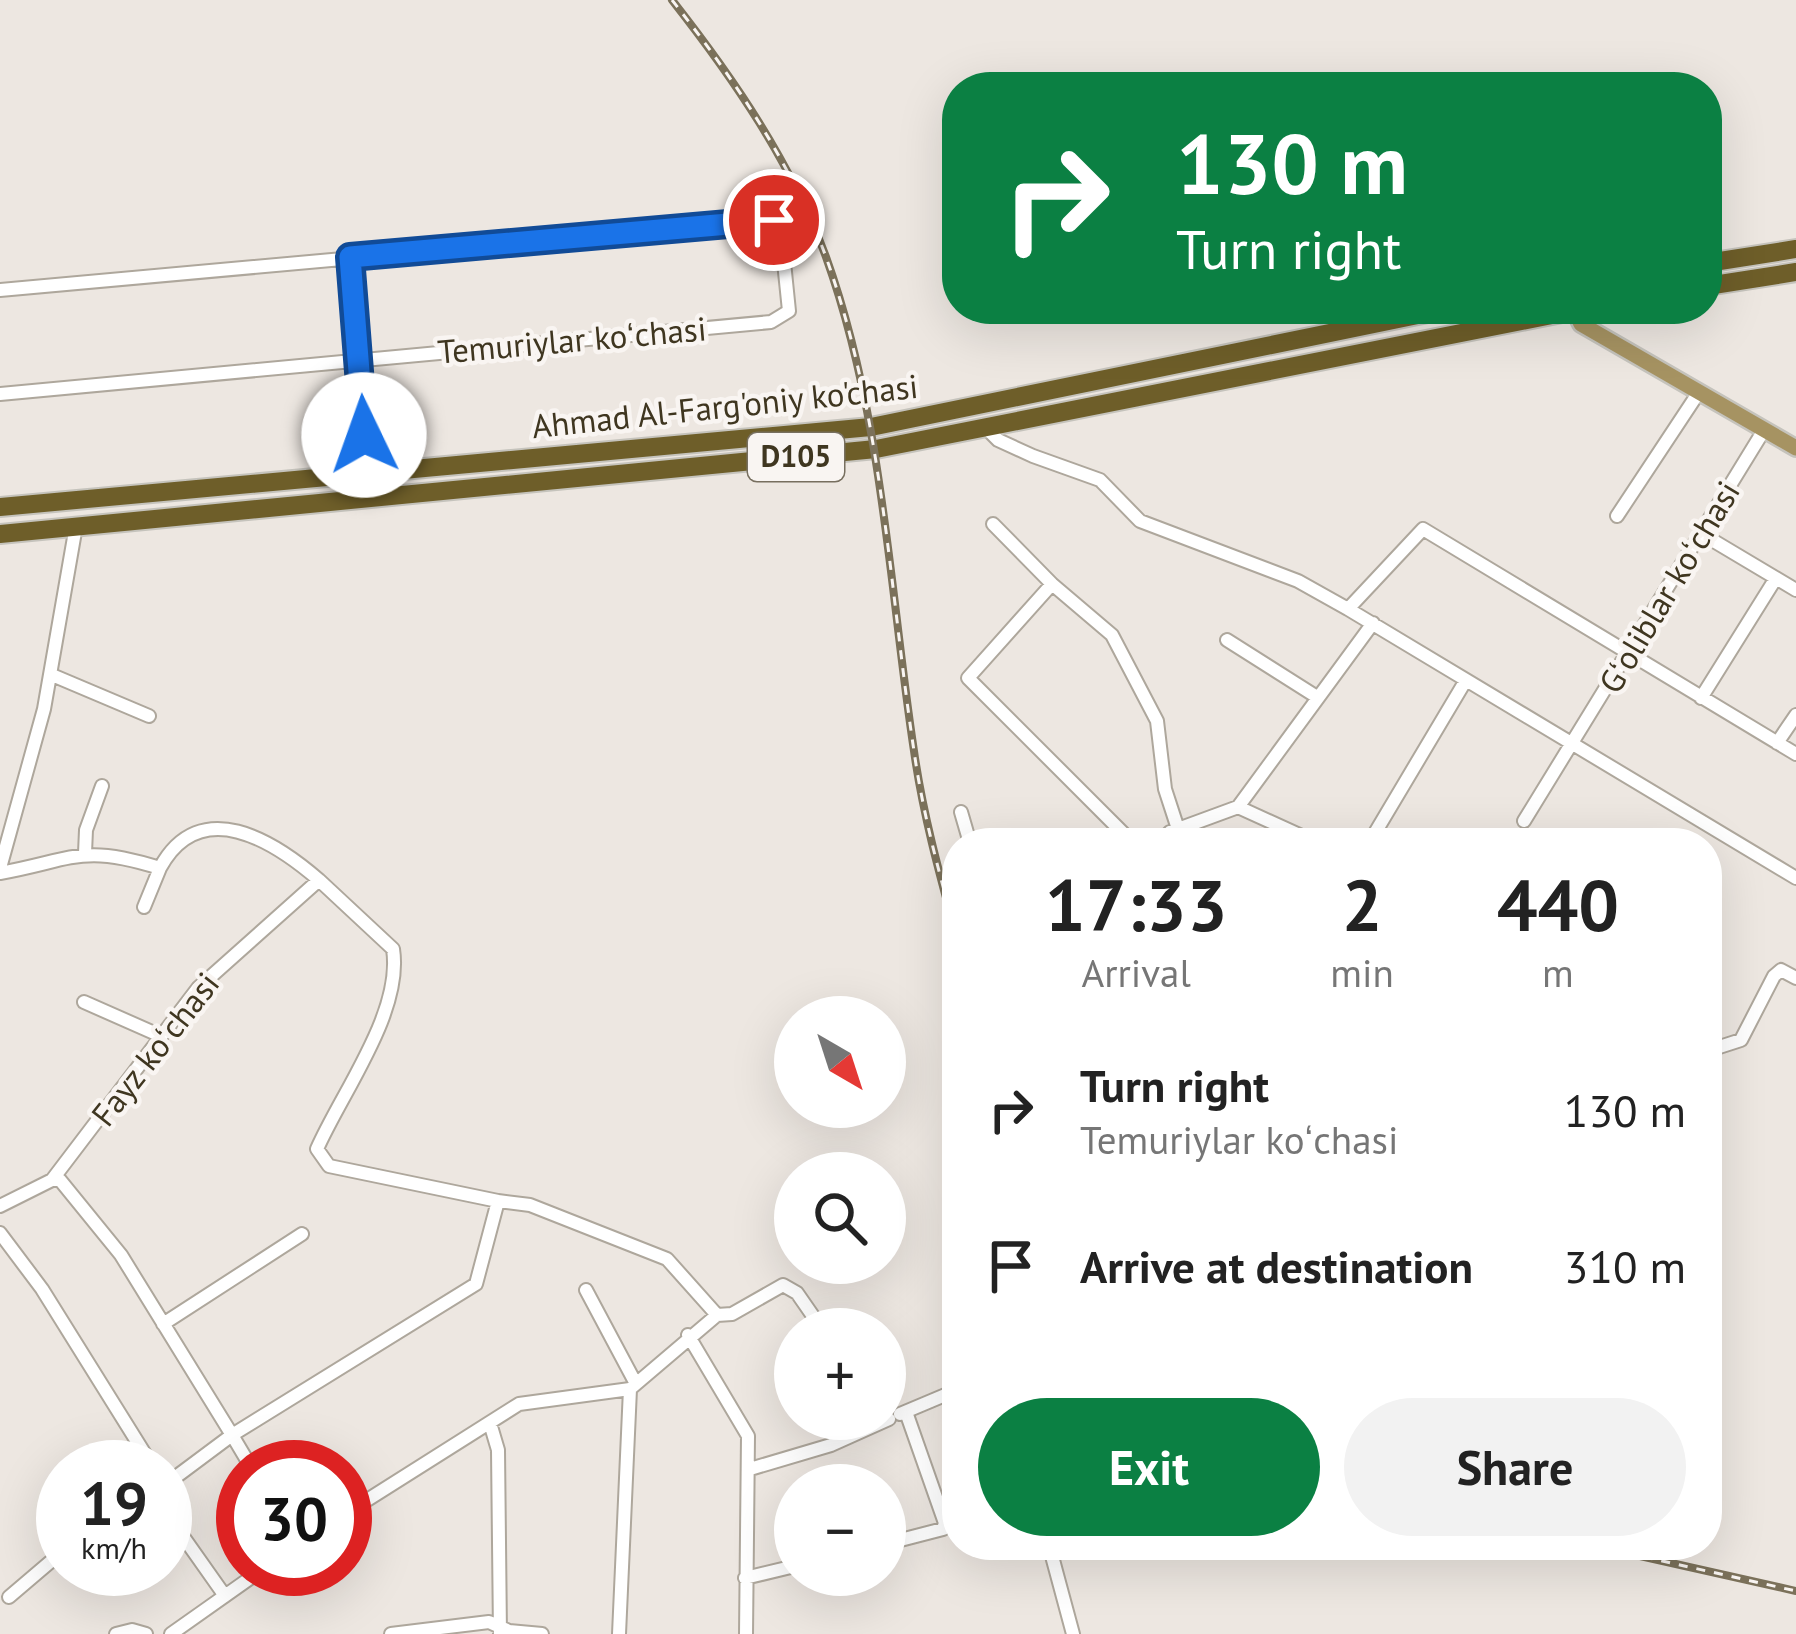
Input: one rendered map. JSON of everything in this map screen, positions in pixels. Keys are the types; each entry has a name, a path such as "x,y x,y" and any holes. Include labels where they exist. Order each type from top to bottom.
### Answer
{"highway":[{"path":"1722,261 1796,249"},
{"path":"1722,284 1796,272"},
{"name":"Ahmad Al-Farg'oniy ko'chasi","path":"0,507 871,427 1372,324"},
{"name":"Ahmad Al-Farg'oniy ko'chasi","path":"0,534 876,449 1506,324"},
{"path":"1288,341 1295,365"},
{"path":"235,483 237,514"}],"main road":[{"path":"1581,324 1796,448"}],"street":[{"name":"Temuriylar koʻchasi","path":"0,394 784,317 789,311 777,221 350,257"},
{"path":"0,290 350,257 367,473"},
{"path":"1617,516 1699,392"},
{"path":"984,427 998,440 1033,456 1100,480 1140,520 1298,581 1713,828"},
{"name":"Gʻoliblar koʻchasi","path":"1524,821 1764,430"},
{"path":"993,524 1052,584 1112,635 1157,721 1165,789 1177,828"},
{"path":"76,526 52,675 0,871 85,854 160,868"},
{"path":"1348,609 1423,529 1796,754"},
{"path":"1702,534 1796,590"},
{"path":"1701,698 1776,578"},
{"path":"1052,584 968,678 1117,828"},
{"path":"1183,828 1238,807 1373,623"},
{"path":"1227,640 1318,697"},
{"path":"52,675 149,716"},
{"path":"1378,828 1466,680"},
{"path":"1778,743 1796,715"},
{"path":"85,854 86,830 102,786"},
{"path":"1238,807 1284,828"},
{"path":"961,812 966,828"},
{"path":"144,907 168,853 188,837 236,829 279,845 393,949 395,964 383,1018 317,1149 322,1160 375,1178 530,1205 667,1258 716,1315"},
{"path":"1722,834 1796,878"},
{"name":"Fayz koʻchasi","path":"0,1206 52,1180 226,958 319,880"},
{"path":"1722,1046 1741,1040 1774,976 1781,970 1796,978"},
{"path":"84,1002 161,1036"},
{"path":"52,1180 60,1180 87,1210 235,1440"},
{"path":"192,1465 232,1435 476,1284 483,1272 498,1201"},
{"path":"0,1233 42,1288 136,1440"},
{"path":"163,1324 302,1234"},
{"path":"372,1497 519,1404 632,1385 716,1315 732,1315 783,1286 797,1293 807,1308"},
{"path":"586,1290 632,1385 619,1634"},
{"path":"688,1335 743,1421 750,1469 746,1634"},
{"path":"942,1396 906,1412 942,1514"},
{"path":"490,1423 498,1450 500,1630"},
{"path":"750,1469 839,1440"},
{"path":"906,1539 942,1529"},
{"path":"192,1549 216,1583"},
{"path":"1052,1560 1073,1634"},
{"path":"745,1578 774,1571"},
{"path":"9,1597 36,1574"},
{"path":"171,1634 225,1596"},
{"path":"391,1634 489,1622 500,1630 542,1634"},
{"path":"116,1634 131,1630 146,1634"}],"railway":[{"path":"672,0 739,91 778,155 812,222 845,317 882,502 918,775 942,880"},
{"path":"1658,1560 1796,1591"}],"route":[{"path":"364,435 350,257 774,220"}]}
